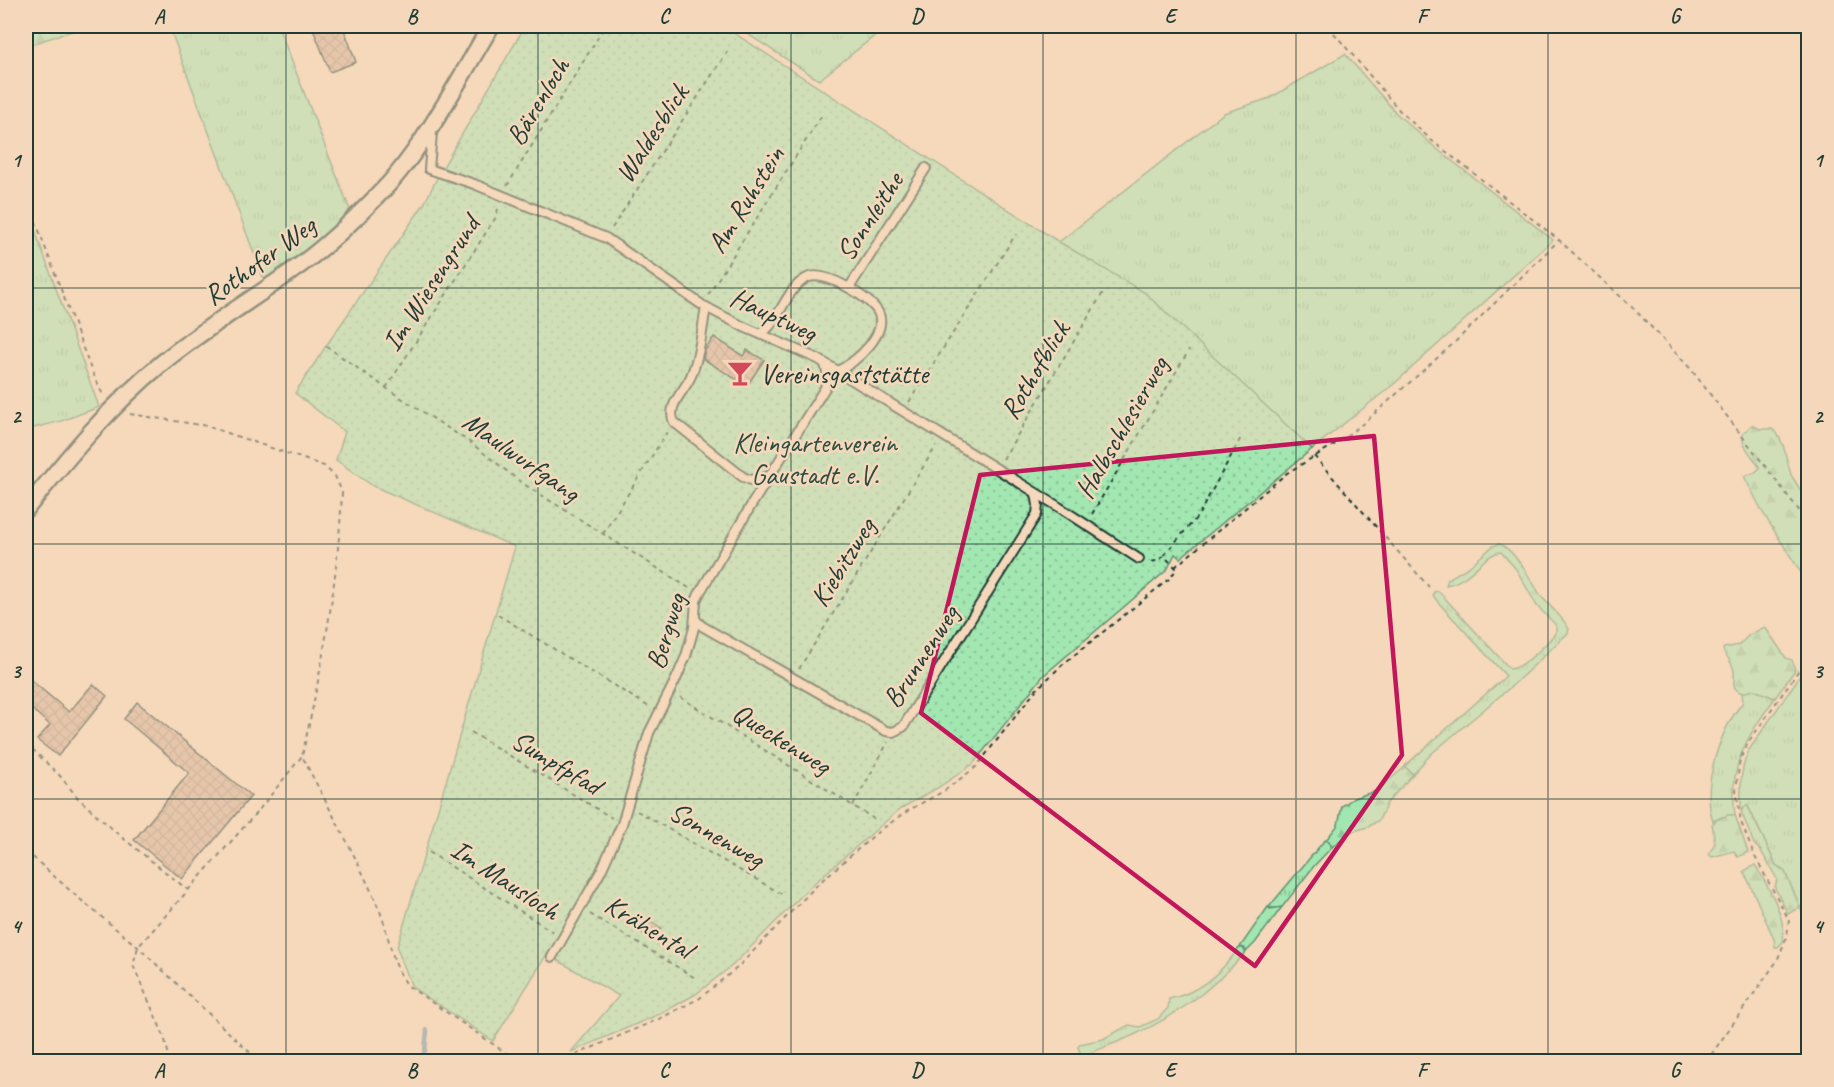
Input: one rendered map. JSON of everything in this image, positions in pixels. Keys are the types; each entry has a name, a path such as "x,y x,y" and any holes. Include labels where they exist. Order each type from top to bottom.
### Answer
{"street":[{"name":"Rothofer Weg","path":"26,509 112,408 172,356 336,237 386,188 416,149 491,26"}],"lane":[{"name":"Hauptweg","path":"433,122 429,169 606,238 704,306 825,364 1139,559"},
{"name":"Sonnleithe","path":"849,288 926,168"},
{"path":"761,334 772,324 793,290 807,278 822,276 849,288 874,307 879,316 879,326 872,342 858,359 837,371"},
{"path":"704,306 697,360 670,415 674,422 742,477 751,480 768,477"},
{"name":"Bergweg","path":"552,957 601,871 622,824 629,806 641,755 658,713 686,656 699,594 768,477 825,388 828,376 825,364"},
{"name":"Brunnenweg","path":"694,619 702,626 886,731 893,732 903,727 1037,514 1036,495"}],"path":[{"name":"Bärenloch","path":"502,196 605,26"},
{"path":"1328,26 1400,111 1431,140 1559,240 1636,311 1690,368 1809,522"},
{"name":"Waldesblick","path":"606,238 729,49"},
{"name":"Am Ruhstein","path":"704,306 822,114"},
{"path":"26,196 90,367 101,394 112,408 125,413 207,426 324,466 335,476 342,492 329,622 318,687 302,756 138,947 133,965 164,1036 168,1062"},
{"name":"Im Wiesengrund","path":"386,388 496,217 502,196"},
{"path":"903,412 1016,234"},
{"path":"1175,567 1287,473 1337,443 1365,422 1453,344 1559,240"},
{"name":"Rothofblick","path":"997,470 1104,291"},
{"name":"Maulwurfgang","path":"326,346 471,443 522,483 699,594"},
{"name":"Halbschlesierweg","path":"1086,524 1189,350"},
{"path":"603,534 674,422"},
{"name":"Kiebitzweg","path":"794,678 942,436"},
{"path":"1162,558 1198,516 1242,436"},
{"path":"1314,456 1429,587"},
{"path":"559,1062 661,1018 700,998 738,967 819,883 879,831 976,767 1036,690 1053,673 1169,579 1177,569 1164,556 1152,562 1139,559"},
{"path":"498,615 658,713"},
{"path":"1706,1062 1777,961 1787,936 1789,920 1754,855 1742,822 1736,790 1740,759 1748,743 1809,657"},
{"name":"Queckenweg","path":"670,691 874,819"},
{"name":"Sumpfpfad","path":"471,732 622,824"},
{"path":"853,806 893,732"},
{"path":"26,743 60,776 78,798 119,835 188,890"},
{"path":"302,756 380,910 398,973 408,986 509,1055 511,1062"},
{"name":"Sonnenweg","path":"629,806 784,896"},
{"path":"26,850 75,895 138,947 260,1062"},
{"name":"Im Mausloch","path":"429,852 563,938"},
{"name":"Krähental","path":"580,907 697,979"}],"highlighted area":[{"path":"1374,436 1402,755 1255,966 921,713 980,475"}],"green space":[{"path":"26,26 87,26 26,46"},
{"path":"169,26 278,26 350,210 323,240 264,280"},
{"name":"Kleingartenverein Gaustadt e.V.","path":"525,26 723,26 1059,242 1145,293 1312,449 1180,558 1175,554 1167,570 1043,676 973,764 900,809 812,885 734,964 696,994 662,1013 571,1052 619,996 547,954 493,1041 412,987 397,948 515,547 373,486 336,460 345,432 295,393 424,204"},
{"path":"735,26 887,26 819,80"},
{"path":"1345,54 1397,114 1437,149 1553,240 1394,384 1312,449 1145,293 1059,242 1224,113 1270,98"},
{"path":"26,206 99,407 61,421 26,430"},
{"path":"1752,425 1760,429 1772,429 1777,433 1783,445 1791,475 1808,502 1808,584 1763,513 1744,476 1760,468 1744,445 1742,435"},
{"path":"1499,544 1517,559 1541,596 1566,624 1569,629 1568,633 1513,685 1431,754 1413,774 1405,766 1506,676 1437,601 1433,595 1434,592 1438,591 1441,594 1510,669 1528,660 1556,632 1556,625 1537,606 1516,569 1501,552 1488,558 1462,579 1446,585 1448,579"},
{"path":"1765,627 1786,658 1792,660 1795,670 1775,698 1754,690 1742,693 1736,689 1733,667 1723,650 1739,645 1749,635"},
{"path":"1808,664 1808,917 1805,919 1785,872 1776,865 1748,806 1741,811 1741,788 1742,773 1749,750"},
{"path":"1746,690 1754,690 1775,698 1748,739 1737,766 1734,781 1735,815 1713,821 1709,791 1715,758 1727,727 1743,702 1742,693"},
{"path":"1405,767 1413,774 1387,803 1379,820 1368,827 1350,832 1332,847 1326,840 1338,825 1342,806 1354,798 1376,791"},
{"path":"1747,805 1776,865 1785,872 1800,907 1788,914 1775,888 1777,879 1761,851 1754,844 1741,811"},
{"path":"1728,815 1735,815 1748,852 1738,857 1734,851 1712,857 1709,854 1715,843 1712,824"},
{"path":"1328,840 1332,847 1283,906 1268,908 1324,841"},
{"path":"1755,865 1771,892 1782,922 1783,942 1778,947 1775,947 1774,939 1744,871"},
{"path":"1268,907 1270,909 1282,907 1246,952 1240,947"},
{"path":"1242,947 1246,952 1217,981 1186,1006 1134,1035 1081,1055 1078,1047 1080,1044 1103,1039 1129,1025 1140,1027 1158,1019 1168,1008 1169,999 1200,987 1217,974"}],"building":[{"path":"312,26 343,26 356,62 330,72"},
{"name":"Vereinsgaststätte","path":"714,337 743,356 747,350 764,360 747,386 703,359 705,350"},
{"path":"26,676 69,712 93,684 107,696 58,756 37,740 50,725 26,704"},
{"path":"137,702 251,796 182,879 134,840 189,773 124,719"},
{"path":"647,919 661,928 653,940 640,931"}],"waterway":[{"path":"420,1062 425,1051 427,1030"}],"place":[{"name":"Vereinsgaststätte","path":"740,373"}]}
